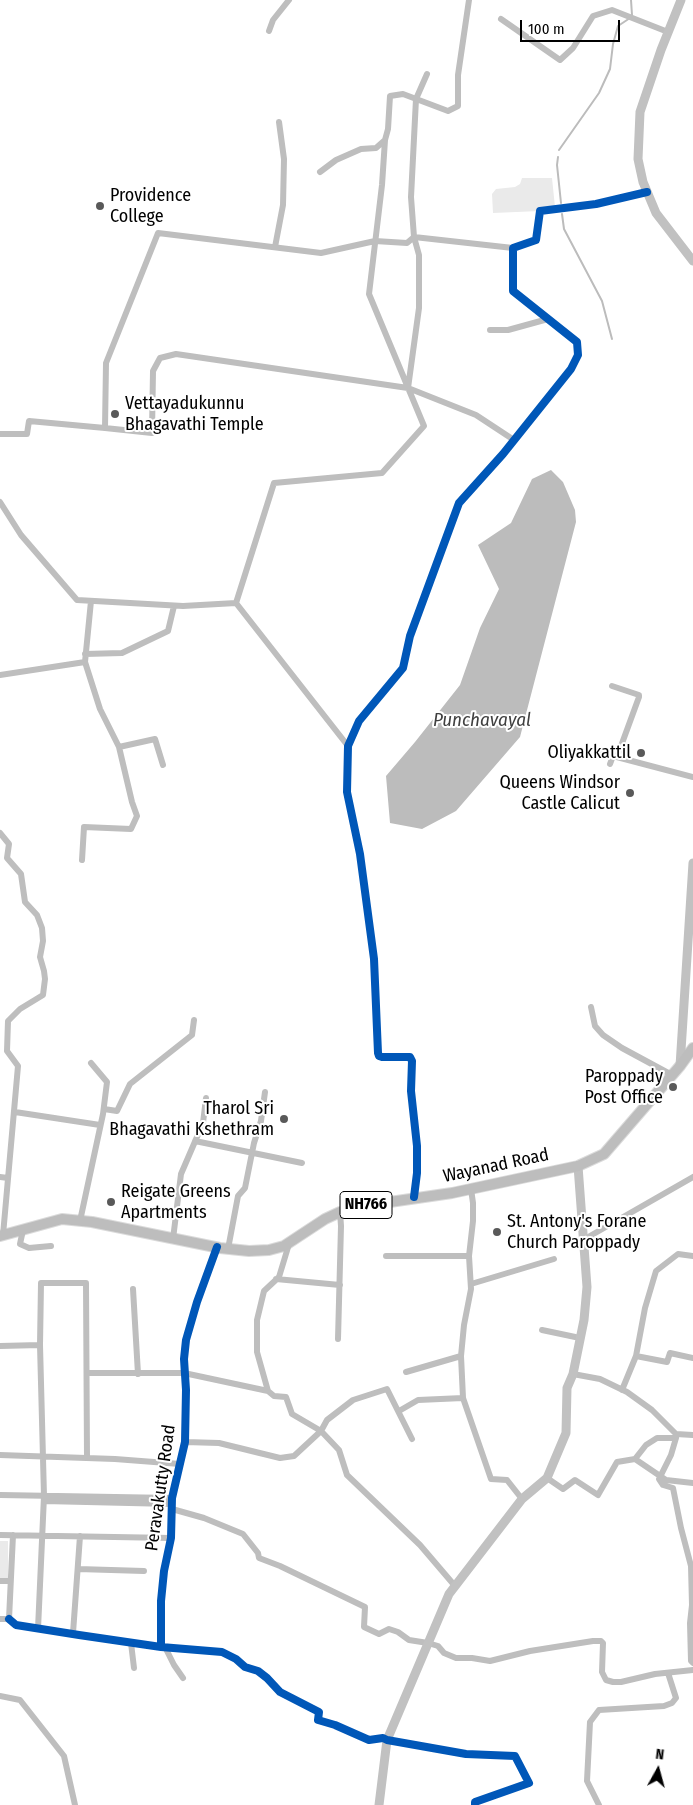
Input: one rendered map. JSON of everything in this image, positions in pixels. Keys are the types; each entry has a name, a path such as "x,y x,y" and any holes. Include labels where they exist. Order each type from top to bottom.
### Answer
{"highway":[{"name":"Wayanad Road","path":"2,1236 62,1219 228,1249 270,1250 290,1243 325,1219 340,1212 414,1197 452,1193 578,1166 604,1154 680,1066 693,1048"}],"main road":[{"path":"681,0 640,112 638,159 643,182 656,213 693,262"},
{"path":"680,1066 693,863"},
{"path":"379,1805 387,1740 449,1594 522,1499 547,1478 566,1433 567,1388 573,1374 584,1320 587,1287 578,1166"}],"street":[{"path":"269,31 273,20 289,0"},
{"path":"236,604 274,483 382,473 424,426 368,294 385,140 388,129 390,96 403,94 448,111 458,106 458,75 469,0"},
{"path":"500,20 560,60 573,48 593,16 612,10 668,32"},
{"path":"408,388 419,308 419,256 414,237 411,197 416,99 427,74"},
{"path":"274,247 283,205 284,159 279,122"},
{"path":"320,172 336,160 361,149 376,148 385,140"},
{"path":"105,428 106,363 158,233 321,253 375,241 406,243 414,237 513,248 536,240 540,211 596,204 647,192"},
{"path":"414,1197 417,1173 417,1146 411,1091 412,1061 410,1057 382,1057 378,1053 374,959 360,854 347,792 348,746 359,721 403,668 410,636 459,504 487,473 571,369 578,355 577,342 513,291 513,248"},
{"path":"490,330 508,330 548,319"},
{"path":"0,434 27,434 29,421 152,433 153,371 160,358 176,354 408,388 476,415 514,440"},
{"path":"0,502 21,535 77,600 174,606 236,604"},
{"path":"82,860 84,827 131,829 137,816 119,747 100,709 84,662 91,601"},
{"path":"236,604 348,746"},
{"path":"85,654 122,653 168,632 174,606"},
{"path":"0,676 84,662"},
{"path":"610,764 639,697 639,695 612,686"},
{"path":"119,747 155,739 163,765"},
{"path":"600,752 693,777"},
{"path":"0,833 9,844 8,858 21,874 25,902 37,915 42,928 43,942 40,957 44,971 43,995 20,1009 8,1021 7,1052 18,1066 2,1236"},
{"path":"591,1007 595,1026 603,1035 622,1048 672,1075"},
{"path":"104,1109 117,1111 130,1084 192,1035 194,1020"},
{"path":"0,1030 8,1031"},
{"path":"80,1221 104,1109 107,1082 91,1063"},
{"path":"228,1249 238,1196 245,1188 252,1153 262,1121 264,1092"},
{"path":"173,1239 181,1174 203,1123 206,1098"},
{"path":"15,1112 100,1125"},
{"path":"195,1141 302,1163"},
{"path":"0,1177 8,1178"},
{"path":"583,1240 693,1177"},
{"path":"471,1189 473,1203 469,1256 471,1284 461,1356 463,1398 491,1479 507,1480 522,1499"},
{"path":"338,1339 340,1212"},
{"path":"23,1230 20,1244 29,1248 51,1246"},
{"path":"268,1391 257,1352 257,1320 264,1291 279,1276 290,1243"},
{"name":"Peravakutty Road","path":"163,1647 161,1601 164,1571 171,1538 172,1504 185,1442 186,1390 184,1359 189,1330 197,1302 217,1247"},
{"path":"622,1390 636,1356 645,1308 656,1271 678,1254 693,1256"},
{"path":"386,1256 469,1256"},
{"path":"471,1284 554,1259"},
{"path":"276,1280 340,1285"},
{"path":"38,1629 44,1498 40,1345 41,1283 86,1283 86,1458"},
{"path":"133,1289 138,1374"},
{"path":"542,1330 580,1338"},
{"path":"0,1346 40,1345"},
{"path":"636,1356 667,1362 670,1353 693,1358"},
{"path":"406,1372 461,1356"},
{"path":"87,1373 184,1373 268,1391 274,1396 286,1397 292,1414 321,1431 340,1450 346,1474 420,1545 455,1586"},
{"path":"573,1374 600,1379 622,1390 652,1410 676,1436 677,1441 660,1476 661,1483 672,1487 674,1492 691,1566 690,1623 693,1663"},
{"path":"185,1442 219,1443 280,1458 294,1456 321,1431 327,1420 353,1400 387,1389 412,1439"},
{"path":"399,1411 418,1400 463,1398"},
{"path":"547,1478 563,1489 575,1480 598,1495 617,1462 635,1459 646,1445 657,1438 693,1435"},
{"path":"0,1455 180,1464"},
{"path":"635,1459 666,1480 693,1483"},
{"path":"0,1495 172,1504 244,1534 258,1553 259,1558 280,1566 365,1607 364,1627 379,1634 388,1628 410,1640 428,1642 438,1646 444,1653 456,1658 490,1661 530,1651 588,1641 601,1641 604,1649 602,1672 606,1680 621,1682 648,1675 693,1670"},
{"path":"0,1535 171,1538"},
{"path":"9,1619 12,1535"},
{"path":"73,1633 80,1536"},
{"path":"78,1569 144,1571"},
{"path":"0,1581 10,1581"},
{"path":"0,1619 9,1619 16,1624 38,1629 131,1643 222,1652 236,1659 245,1667 258,1671 268,1678 280,1692 319,1712 318,1720 369,1740 383,1738 466,1754 516,1756 529,1783 475,1802 475,1805"},
{"path":"131,1643 134,1668"},
{"path":"163,1647 183,1678"},
{"path":"599,1805 587,1781 590,1722 599,1710 664,1706 672,1703 676,1698 668,1673"},
{"path":"0,1696 20,1700 64,1756 75,1805"}],"shaded area":[{"path":"522,178 552,178 555,207 540,211 493,213 492,194 496,189 515,187 520,184"},
{"path":"0,1541 8,1541 8,1579 0,1579"}],"water":[{"name":"Punchavayal","path":"551,470 563,482 575,510 576,522 520,737 456,811 422,829 390,823 386,776 460,685 480,628 499,589 478,545 511,523 532,479"}],"waterway":[{"path":"631,0 632,15"},
{"path":"559,150 599,93 610,69 613,44 618,26 630,18"},
{"path":"558,157 557,165 561,203"},
{"path":"562,214 564,229 602,301 612,339"}],"cycle path":[{"path":"414,1197 417,1173 417,1146 411,1091 412,1061 410,1057 382,1057 378,1053 374,959 360,854 347,792 348,746 359,721 403,668 410,636 459,503 503,454 571,369 578,355 577,342 513,291 513,248 536,240 540,211 596,204 647,192"},
{"path":"161,1647 161,1601 164,1571 171,1538 172,1498 185,1442 186,1390 184,1359 186,1340 197,1302 217,1247"},
{"path":"9,1619 16,1625 79,1635 161,1647 222,1652 236,1659 245,1667 258,1671 280,1692 319,1712 318,1720 335,1725 369,1740 383,1738 466,1754 515,1756 529,1783 475,1802 475,1805"}],"place":[{"name":"Providence College","path":"100,206"},
{"name":"Vettayadukunnu Bhagavathi Temple","path":"115,414"},
{"name":"Oliyakkattil","path":"641,753"},
{"name":"Queens Windsor Castle Calicut","path":"630,793"},
{"name":"Paroppady Post Office","path":"673,1087"},
{"name":"Tharol Sri Bhagavathi Kshethram","path":"284,1119"},
{"name":"Reigate Greens Apartments","path":"111,1202"},
{"name":"St. Antony's Forane Church Paroppady","path":"497,1232"}]}
